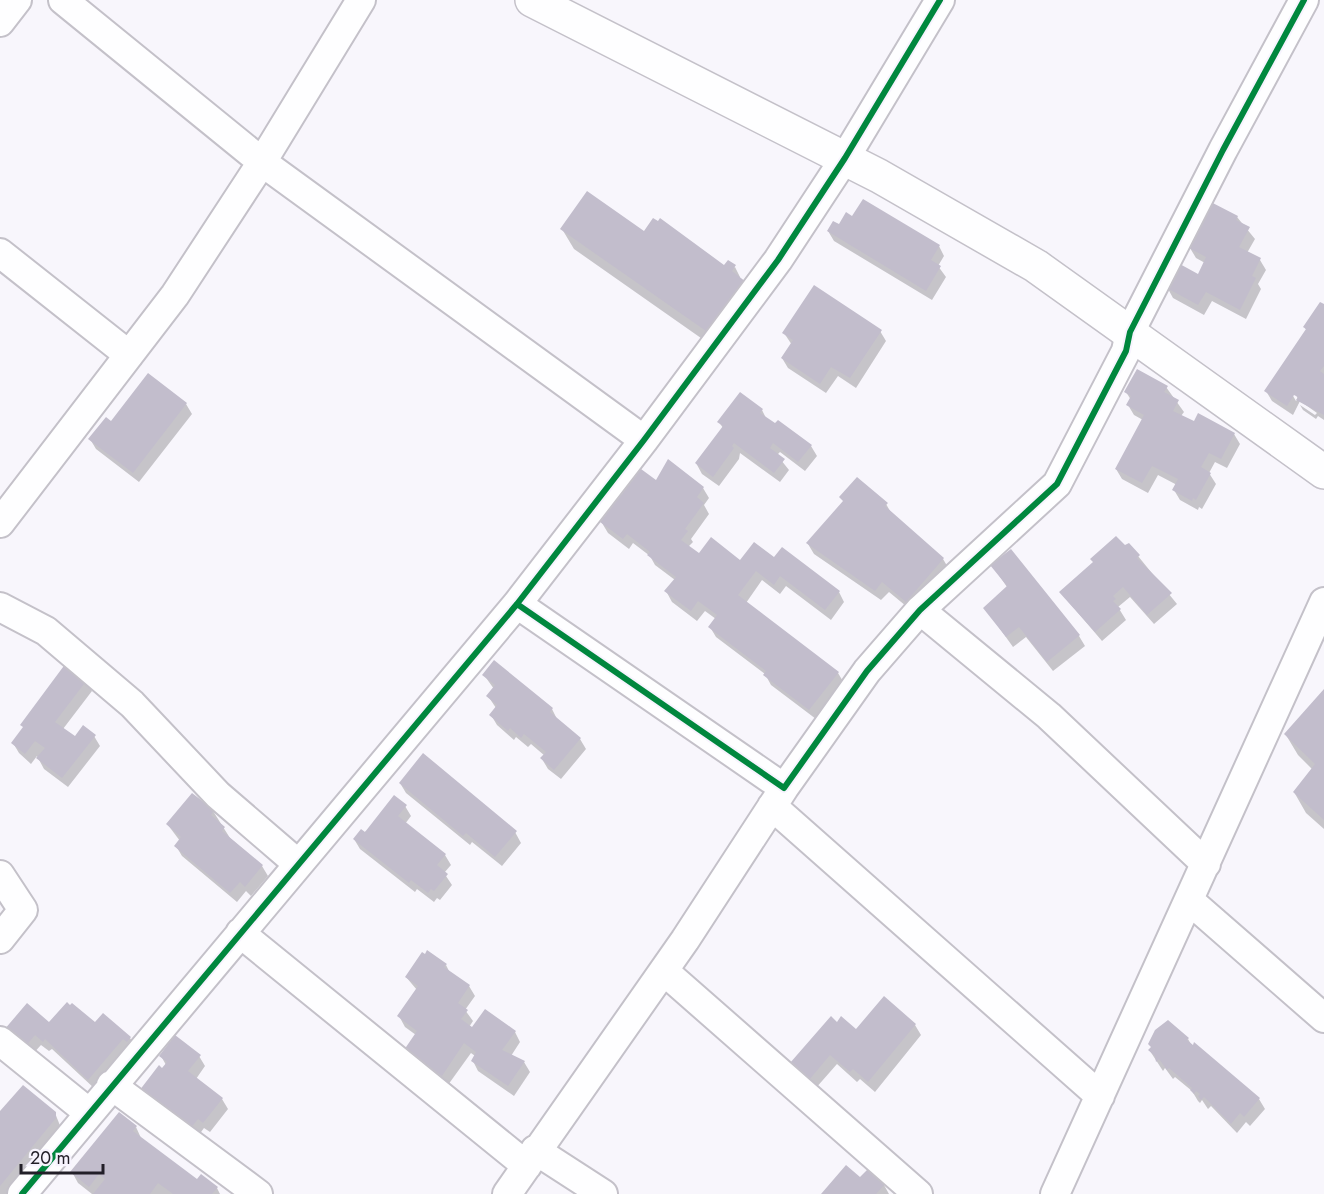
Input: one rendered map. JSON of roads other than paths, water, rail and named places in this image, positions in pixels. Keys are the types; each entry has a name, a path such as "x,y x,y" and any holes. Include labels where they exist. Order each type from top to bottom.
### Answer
{"main road":[{"path":"532,0 566,8 845,158 1036,266 1324,472"}],"street":[{"path":"0,22 16,0"},
{"path":"63,0 262,162 644,440"},
{"path":"1,520 175,295 262,162 361,0"},
{"path":"22,1194 88,1112 517,604 644,440 778,260 845,158 940,0"},
{"path":"507,1194 664,970 778,797 867,671 920,610 1058,484 1126,351 1130,332 1223,150 1304,0"},
{"path":"0,254 129,355"},
{"path":"1055,1194 1324,602"},
{"path":"517,604 778,797 1100,1096"},
{"path":"0,607 45,631 132,704 218,795 297,863"},
{"path":"920,610 1049,716 1206,864"},
{"path":"0,875 23,910 0,939"},
{"path":"1190,901 1324,1018"},
{"path":"240,933 531,1158 603,1194"},
{"path":"664,970 918,1194"},
{"path":"0,1041 88,1112"},
{"path":"111,1085 258,1194"}]}
